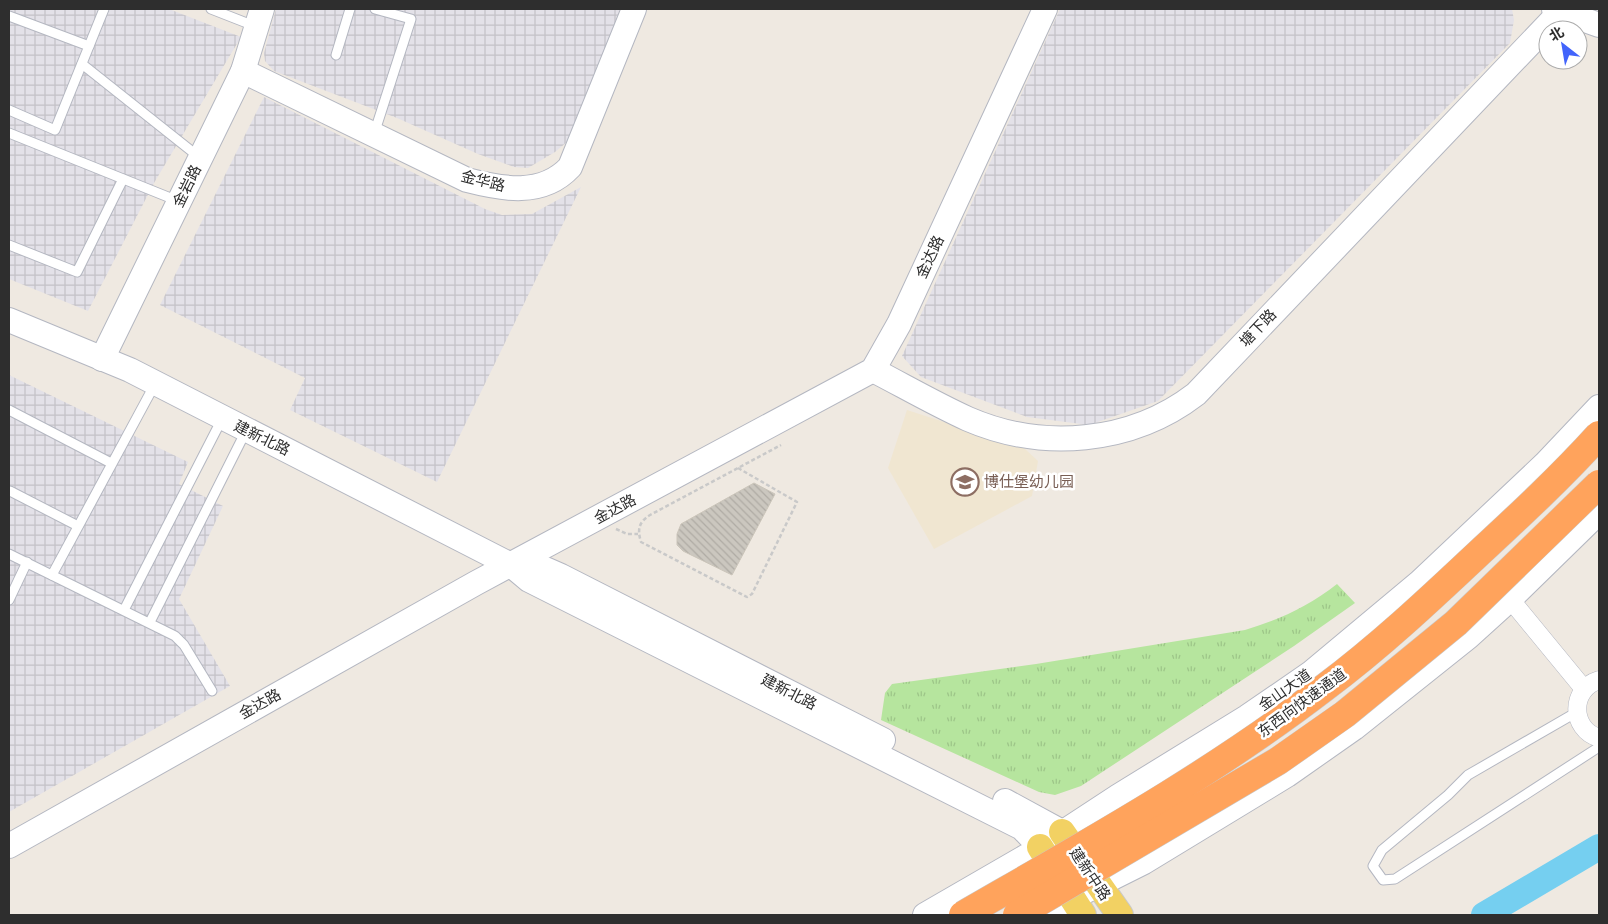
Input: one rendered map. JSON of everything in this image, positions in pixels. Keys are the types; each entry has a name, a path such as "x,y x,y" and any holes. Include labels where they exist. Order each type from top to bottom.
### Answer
{"highway":[{"name":"东西向快速通道","path":"963,915 1145,810 1260,735 1324,688 1383,641 1432,597 1562,475 1599,435"},
{"path":"1017,915 1278,761 1345,714 1456,623 1599,484"}],"main road":[{"name":"金华路","path":"243,71 467,180 518,189 549,183 562,176 570,167 577,154 634,9"},
{"name":"金达路","path":"9,846 511,565 873,370 899,324 1045,9"},
{"name":"塘下路","path":"873,370 968,419 1019,434 1041,438 1083,438 1104,434 1126,429 1167,413 1196,394 1557,10"},
{"path":"1557,10 1599,25"},
{"name":"金岩路","path":"102,359 243,71 260,18"},
{"name":"建新北路","path":"9,320 102,359 154,384 511,565 529,580 1022,828 1040,847"},
{"name":"金山大道","path":"925,915 1040,847 1247,717 1318,667 1420,582 1546,463 1599,407"},
{"path":"1040,915 1078,906 1098,885 1144,862 1287,775 1418,679 1510,600 1599,512"},
{"name":"建新北路","path":"511,565 545,569 561,576 1062,832"},
{"name":"建新中路","path":"1062,832 1120,915"},
{"name":"建新中路","path":"1040,847 1078,906"}],"street":[{"path":"1510,600 1592,684 1579,696 1577,712 1580,724 1586,731 1599,738"}],"lane":[{"path":"9,110 55,130 104,9"},
{"path":"210,9 260,18"},
{"path":"336,56 350,9"},
{"path":"374,135 411,19 376,9"},
{"path":"9,16 89,46"},
{"path":"82,64 200,159"},
{"path":"9,133 180,202"},
{"path":"9,245 77,272 123,179"},
{"path":"52,574 154,384"},
{"path":"9,410 111,463"},
{"path":"124,610 222,419"},
{"path":"150,622 246,430"},
{"path":"10,491 78,526"},
{"path":"9,554 150,622 180,640 212,691"},
{"path":"9,600 27,562"},
{"path":"1577,712 1468,774 1448,795 1382,850 1373,866 1383,880 1395,879 1599,747"}],"path":[{"path":"738,468 797,502 752,594 747,596 641,542 638,534 641,521 650,515 781,445"}],"shaded area":[{"path":"9,9 169,9 241,37 154,183 88,311 9,279"},
{"path":"276,9 620,9 577,127 567,142 555,152 528,168 514,167 478,154 397,118 274,71 265,61 264,53"},
{"path":"1060,9 1512,9 1514,20 1510,43 1158,401 1089,425 1027,417 921,377 902,356"},
{"path":"264,97 485,209 502,215 532,214 581,187 437,482 290,410 305,378 160,305"},
{"path":"9,375 188,462 179,484 223,506 179,599 230,686 9,812"},
{"name":"博仕堡幼儿园","path":"907,410 1024,448 1038,461 1032,496 934,549 888,468"}],"green space":[{"path":"1337,584 1355,603 1294,646 1081,786 1055,795 1039,792 881,720 885,693 892,684 1036,664 1245,630 1293,612"}],"building":[{"path":"754,483 775,494 732,575 683,551 677,545 677,534 681,524"}],"waterway":[{"path":"1484,915 1599,847"}],"place":[{"name":"博仕堡幼儿园","path":"965,482"}]}
